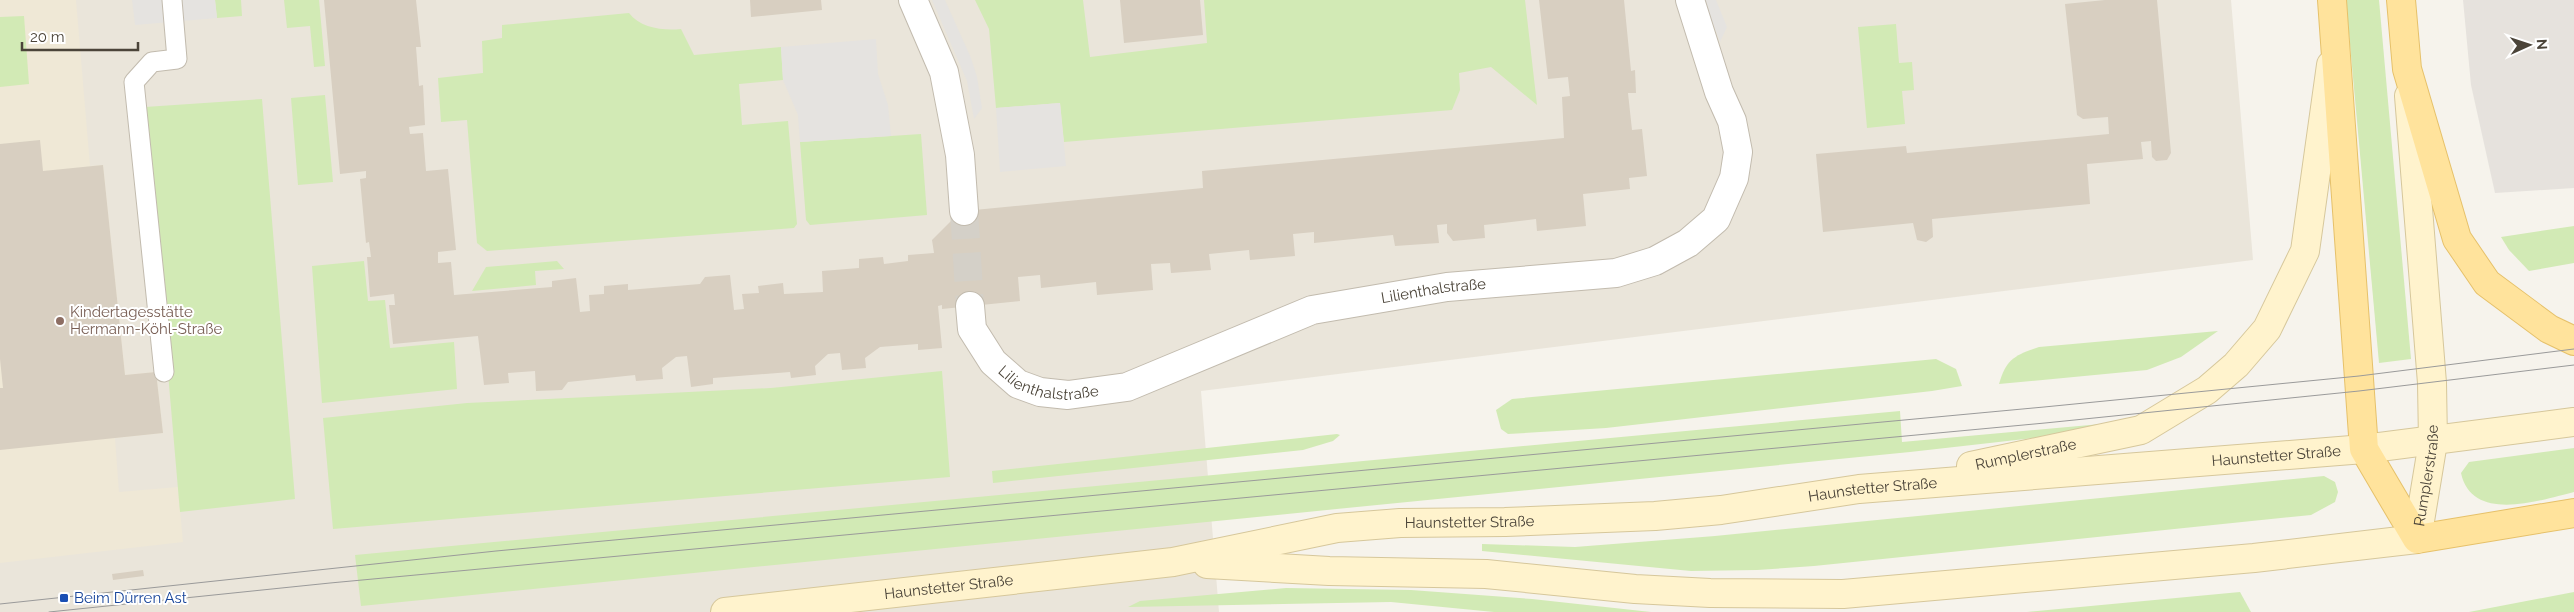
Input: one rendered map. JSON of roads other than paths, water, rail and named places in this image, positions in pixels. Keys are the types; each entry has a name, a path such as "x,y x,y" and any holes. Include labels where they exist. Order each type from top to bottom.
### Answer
{"main road":[{"name":"Rumplerstraße","path":"2332,0 2364,449 2417,539"},
{"name":"Rumplerstraße","path":"2401,0 2432,383 2432,442 2417,539"},
{"name":"Rumplerstraße","path":"1859,489 2141,430 2207,390 2236,365 2267,329 2305,251 2335,31"},
{"name":"Rumplerstraße","path":"2406,69 2458,239 2487,283 2549,330 2574,341"},
{"name":"Haunstetter Straße","path":"724,612 1173,562 1337,528 1400,522 1506,522 1664,515 1721,510 1859,489 2364,449 2432,442 2574,422"},
{"name":"Haunstetter Straße","path":"1173,562 1330,571 1486,574 1635,589 1710,594 1843,594 2254,558 2417,539 2574,513"}],"street":[{"path":"913,0 944,72 960,155 964,211"},
{"name":"Lilienthalstraße","path":"970,306 972,329 993,362 1018,384 1040,392 1068,394 1127,387 1312,310 1447,287 1616,273 1655,261 1688,243 1716,219 1734,178 1738,152 1732,121 1719,92 1690,0"}],"lane":[{"path":"164,372 134,82 152,62 177,59 172,0"}],"tunnel":[{"path":"964,211 970,306"}],"tram line":[{"path":"0,604 496,551 2359,376 2574,349"},
{"path":"49,612 330,583 2045,423 2359,391 2574,365"}],"place":[{"name":"Kindertagesstätte Hermann-Köhl-Straße","path":"60,321"},
{"name":"Beim Dürren Ast","path":"64,598"}]}
